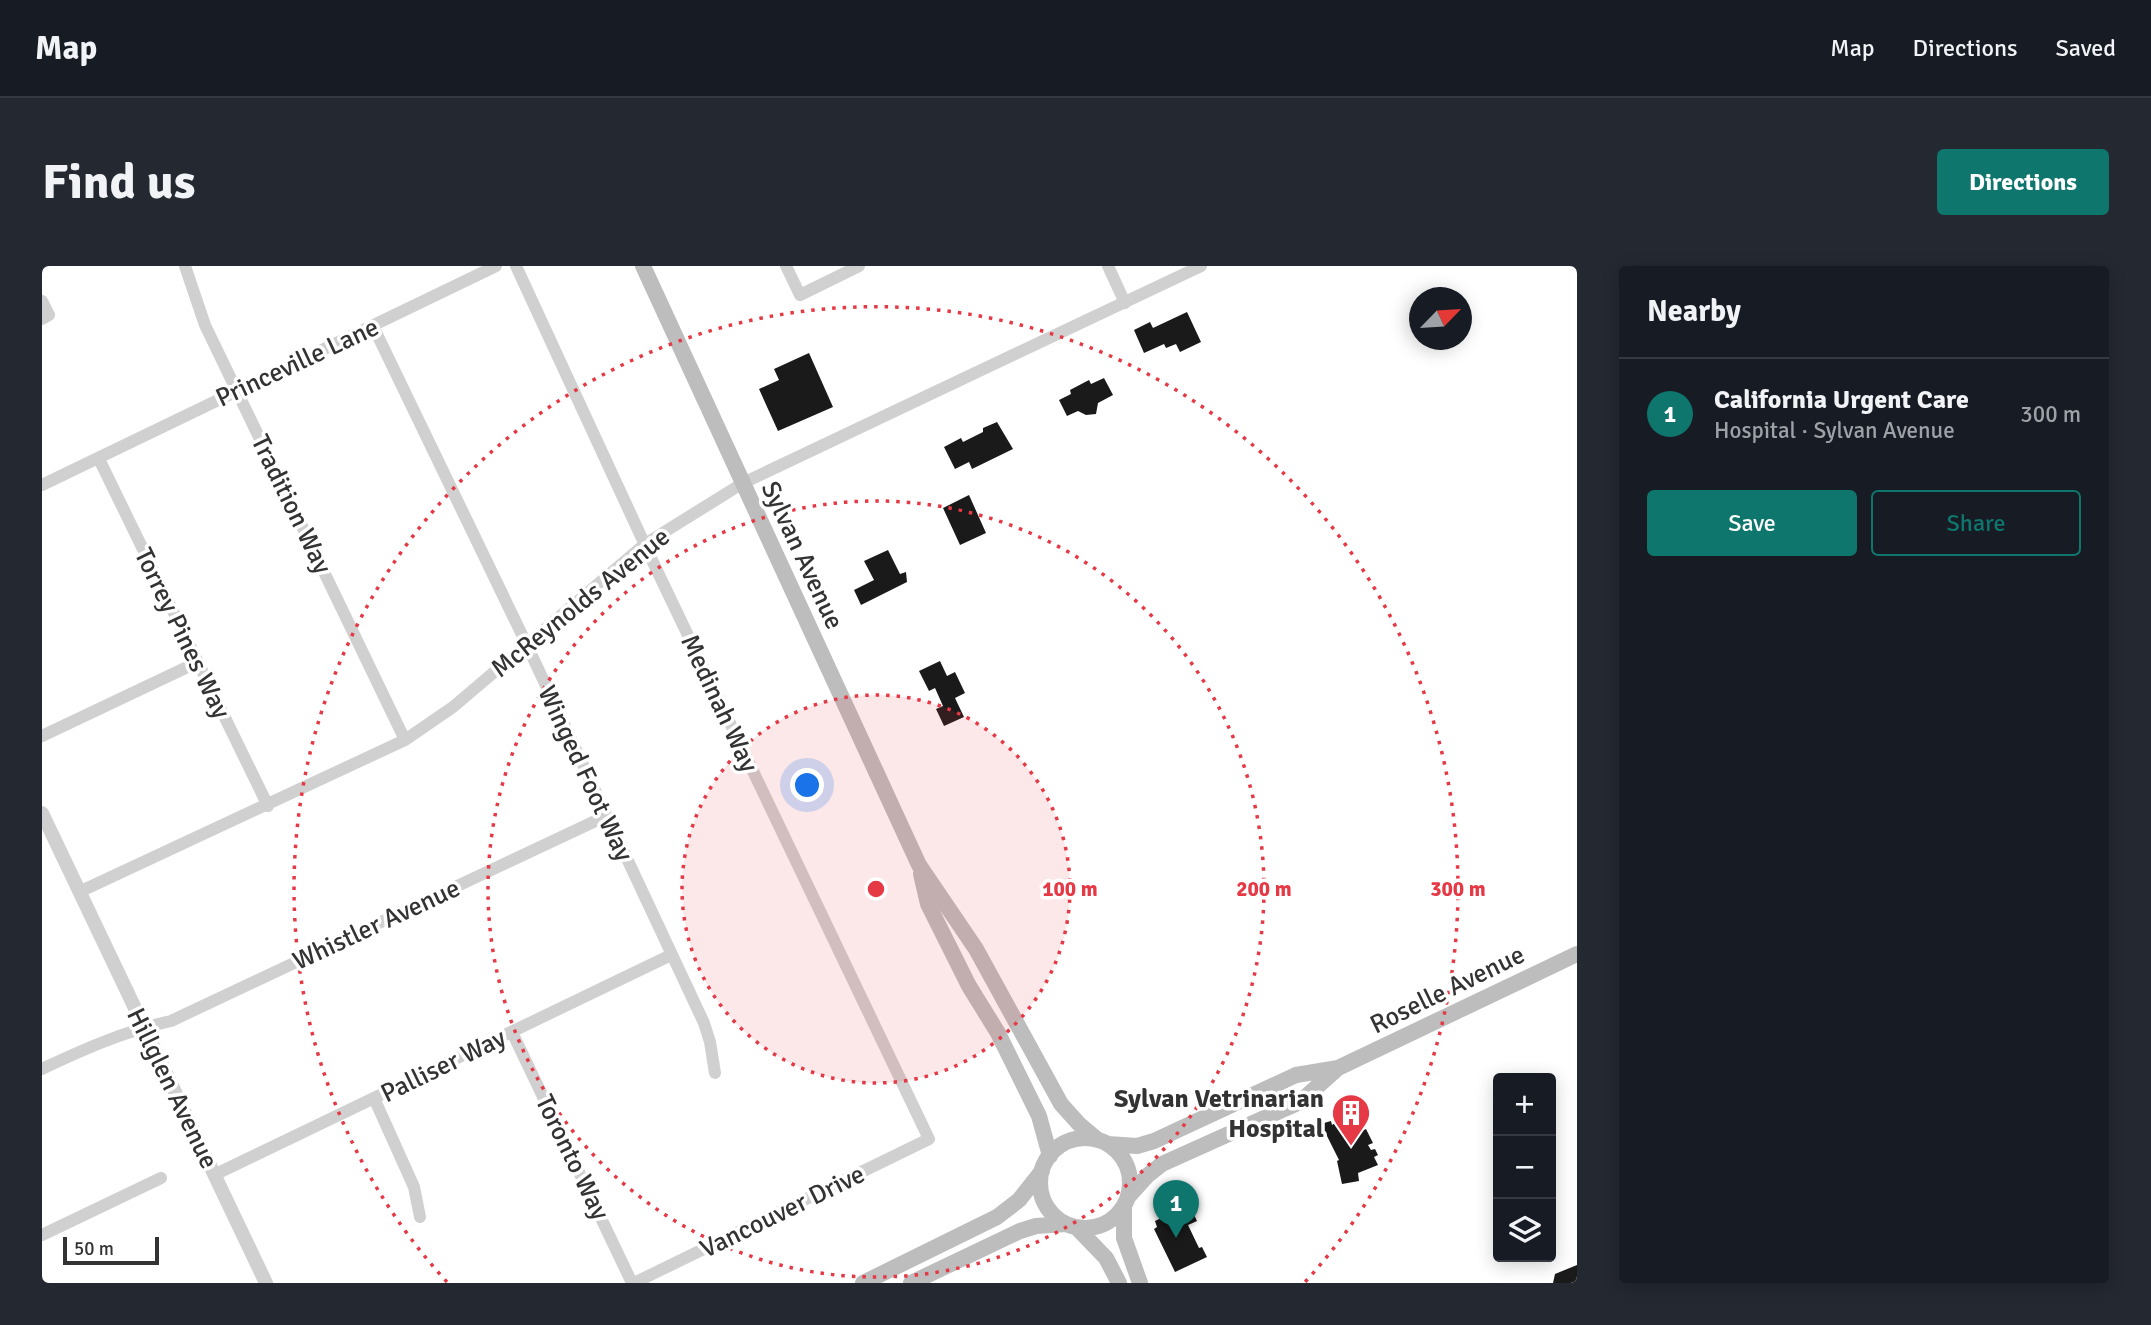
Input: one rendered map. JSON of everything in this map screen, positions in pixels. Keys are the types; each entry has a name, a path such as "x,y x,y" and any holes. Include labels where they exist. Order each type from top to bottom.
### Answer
{"main road":[{"name":"Sylvan Avenue","path":"643,266 919,864 976,949 1061,1104 1079,1124 1103,1142"},
{"name":"Sylvan Avenue","path":"919,864 928,904 969,986 998,1033 1039,1116 1050,1156"},
{"name":"Roselle Avenue","path":"1103,1142 1136,1146 1154,1142 1296,1075 1338,1068 1577,954"},
{"name":"Roselle Avenue","path":"1126,1201 1148,1175 1162,1164 1300,1102 1338,1068"},
{"path":"863,1283 997,1217 1019,1200 1050,1156 1068,1142 1079,1138 1103,1142 1121,1155 1128,1167 1130,1181 1124,1238 1140,1283"},
{"path":"1042,1171 1044,1200 1051,1212 1106,1258 1119,1283"},
{"path":"911,1283 1036,1226 1092,1228 1104,1224 1114,1218 1126,1201"}],"street":[{"name":"Tradition Way","path":"185,266 205,325 405,740"},
{"name":"Princeville Lane","path":"42,485 496,266"},
{"name":"Medinah Way","path":"516,266 645,544 929,1139"},
{"path":"786,266 800,295 859,266"},
{"path":"1108,266 1125,303"},
{"name":"McReynolds Avenue","path":"79,892 405,740 453,707 645,544 743,484 1202,266"},
{"path":"42,301 46,317"},
{"name":"Winged Foot Way","path":"373,326 526,643 704,1023 715,1073"},
{"name":"Torrey Pines Way","path":"99,459 268,806"},
{"path":"42,736 198,662"},
{"name":"Hillglen Avenue","path":"42,813 266,1283"},
{"name":"Whistler Avenue","path":"42,1069 100,1041 172,1021 606,816"},
{"name":"Palliser Way","path":"214,1175 671,955"},
{"name":"Toronto Way","path":"512,1032 633,1283"},
{"path":"374,1098 415,1187 420,1217"},
{"name":"Vancouver Drive","path":"633,1283 929,1139"},
{"path":"42,1235 161,1178"}],"building":[{"path":"1187,312 1201,342 1180,352 1176,344 1166,348 1164,344 1144,353 1134,330 1150,322 1153,328"},
{"path":"809,353 833,407 778,431 759,389 779,380 774,369"},
{"path":"1104,378 1113,395 1098,403 1096,414 1086,415 1078,411 1067,416 1059,400 1071,394 1070,390 1089,380 1091,384"},
{"path":"997,422 1013,449 972,469 969,462 955,469 944,447 961,438 963,442"},
{"path":"969,495 986,533 960,545 943,508"},
{"path":"888,550 900,574 906,572 907,582 861,605 854,590 874,580 864,561"},
{"path":"940,661 947,676 955,672 965,693 955,698 964,717 944,726 936,709 943,706 935,688 929,691 919,671"},
{"name":"Sylvan Vetrinarian Hospital","path":"1350,1109 1361,1131 1366,1129 1373,1143 1368,1145 1371,1150 1375,1149 1378,1155 1374,1157 1378,1165 1358,1173 1359,1181 1342,1184 1337,1161 1339,1160 1323,1128 1324,1123 1335,1123 1333,1114"},
{"path":"1186,1198 1197,1221 1188,1225 1199,1248 1202,1247 1207,1257 1175,1272 1154,1229 1157,1227 1155,1221 1165,1216 1162,1209"},
{"path":"1577,1265 1577,1283 1553,1283 1555,1274"}],"place":[{"name":"Sylvan Vetrinarian Hospital","path":"1351,1147"},
{"name":"California Urgent Care","path":"1176,1238"}]}
